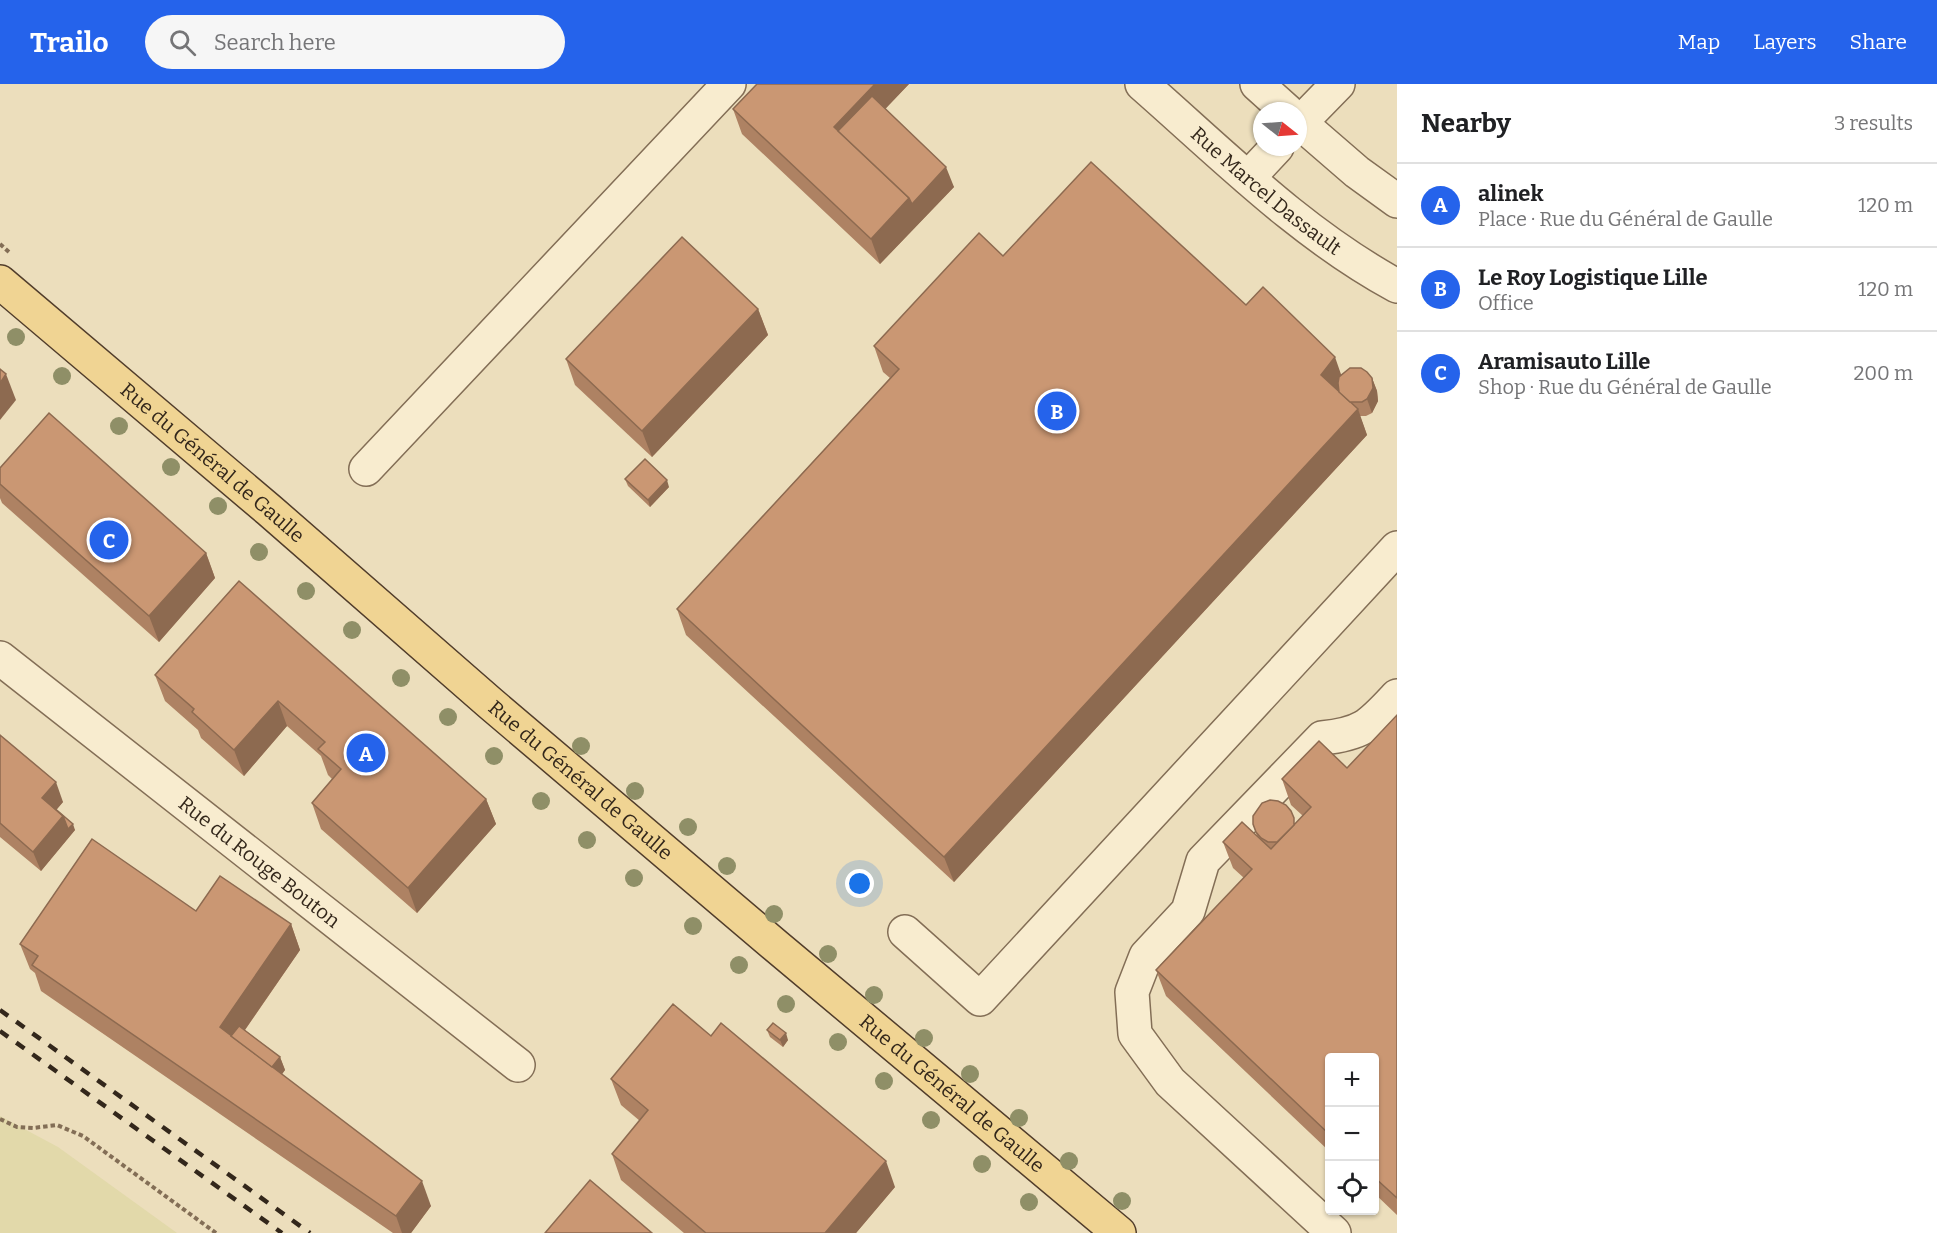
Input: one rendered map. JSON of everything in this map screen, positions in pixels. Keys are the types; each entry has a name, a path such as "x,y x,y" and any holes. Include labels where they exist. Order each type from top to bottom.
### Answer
{"main road":[{"name":"Rue du Général de Gaulle","path":"0,269 12,279 48,321"},
{"name":"Rue du Général de Gaulle","path":"0,282 269,510 498,710 1116,1232"}],"street":[{"path":"366,468 729,84"},
{"name":"Rue Marcel Dassault","path":"1142,84 1248,178 1326,242 1397,286"},
{"path":"1257,84 1276,102"},
{"path":"1307,111 1338,84"},
{"path":"1307,129 1357,172 1397,201"},
{"path":"1248,178 1269,156"},
{"path":"904,932 980,999 1397,549"},
{"name":"Rue du Rouge Bouton","path":"0,658 518,1065"},
{"path":"1334,1233 1170,1082 1135,1034 1132,992 1146,956 1188,911 1203,861 1322,738 1346,736 1371,723 1397,696"}],"path":[{"path":"0,1119 17,1127 57,1125 83,1136 216,1233"}],"shaded area":[{"path":"0,1116 58,1147 177,1233 0,1233"}],"building":[{"path":"757,84 875,84 834,127 909,198 871,239 733,109"},
{"path":"872,96 946,167 912,204 909,198 838,131"},
{"path":"1091,162 1246,305 1263,287 1335,357 1321,375 1358,409 944,857 677,609 899,369 874,346 979,233 1003,256"},
{"path":"682,237 758,309 642,431 566,359"},
{"path":"1350,368 1361,368 1372,378 1373,388 1367,399 1362,402 1350,402 1339,392 1339,377"},
{"path":"0,369 6,374 0,383"},
{"path":"49,413 206,553 149,616 0,484 0,468"},
{"path":"645,459 667,480 648,500 625,479"},
{"path":"239,581 486,799 408,888 312,803 341,769 318,749 325,742 278,701 234,750 192,712 194,709 155,675"},
{"path":"1397,715 1397,1198 1379,1182 1379,1053 1325,1053 1325,1130 1156,970 1252,869 1223,842 1242,822 1271,849 1311,807 1282,779 1319,741 1347,768"},
{"path":"0,735 56,782 42,798 63,816 33,852 0,823"},
{"path":"1270,800 1286,805 1294,818 1294,825 1277,842 1268,842 1261,838 1253,824 1253,816 1262,803"},
{"path":"52,806 73,824 68,829 63,816"},
{"path":"92,839 196,911 220,876 291,924 220,1027 422,1181 396,1216 32,965 38,956 20,944"},
{"path":"673,1004 711,1036 721,1023 886,1161 825,1233 706,1233 612,1154 648,1110 611,1079"},
{"path":"773,1023 786,1033 780,1040 767,1030"},
{"path":"239,1026 280,1057 272,1067 231,1036"},
{"path":"590,1180 652,1233 545,1233"}],"railway":[{"path":"0,1010 310,1233"},
{"path":"0,1031 282,1233"}],"place":[{"name":"Le Roy Logistique Lille","path":"1057,411"},
{"name":"Aramisauto Lille","path":"109,540"},
{"name":"alinek","path":"366,753"}]}
